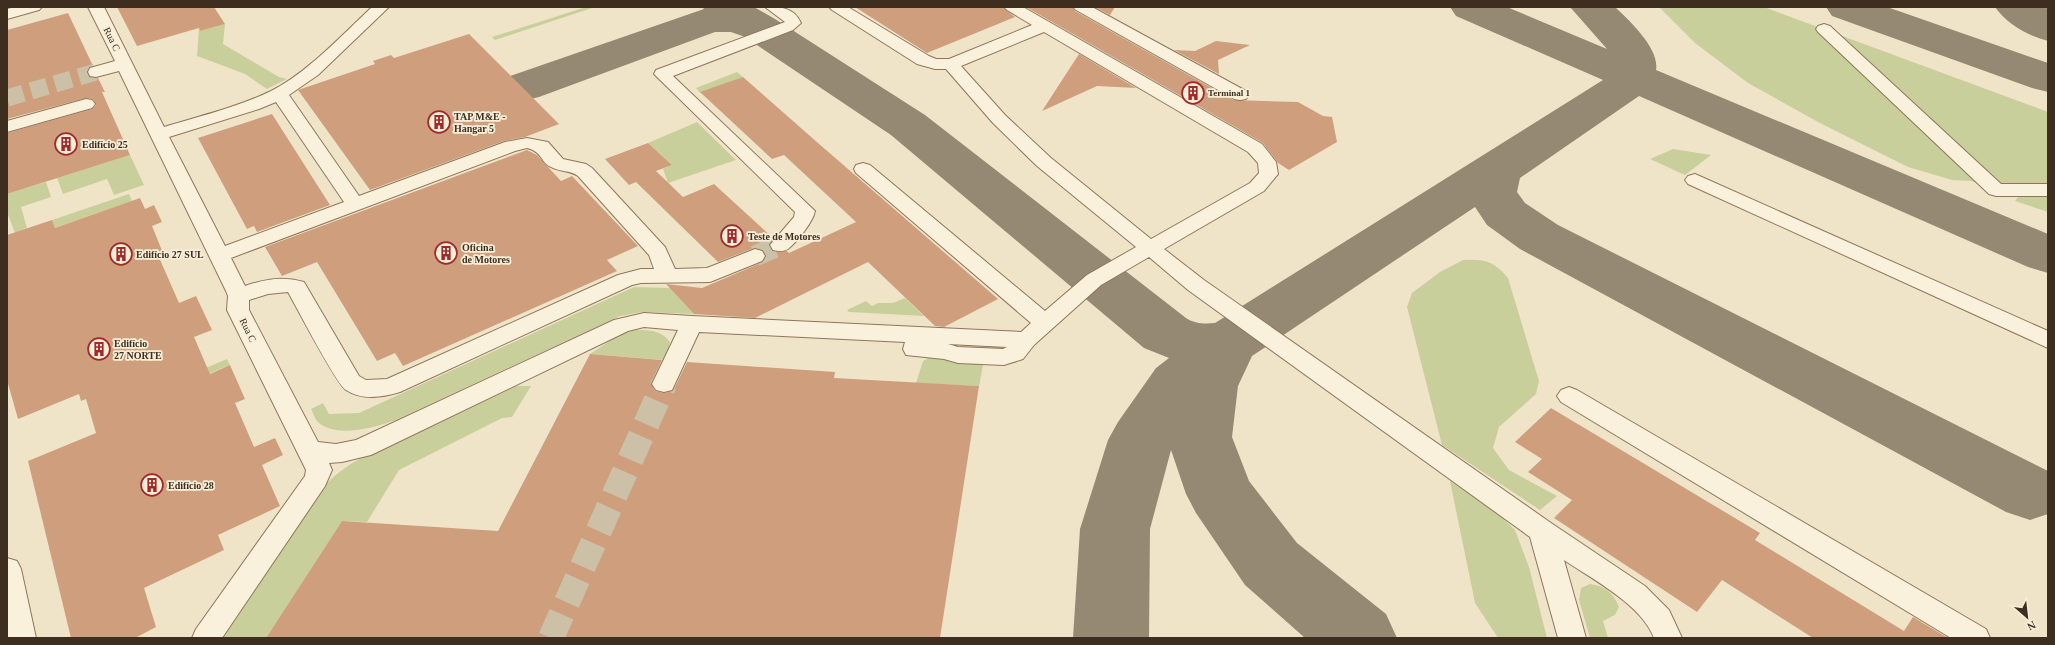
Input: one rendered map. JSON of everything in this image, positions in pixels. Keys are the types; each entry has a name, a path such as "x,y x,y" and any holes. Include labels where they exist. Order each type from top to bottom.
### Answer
{"lane":[{"path":"7,14 34,7"},
{"name":"Rua C","path":"96,7 240,296 238,310 317,464 319,470 316,479"},
{"path":"159,134 253,105 279,94 312,71 381,7"},
{"path":"772,7 791,18 793,23 787,27 662,74 805,211 804,218 780,245"},
{"path":"837,7 923,60 935,64 951,64 1045,26"},
{"path":"206,638 316,479 326,467 336,459 622,325 644,320 916,342 958,355 1004,357 1015,353 1026,340 1094,280 1257,187 1269,174 1267,162 1255,148 1012,7"},
{"path":"1081,7 1240,95"},
{"path":"1824,29 1996,190 2048,190"},
{"path":"96,72 124,64"},
{"path":"951,64 999,119 1044,162 1150,249 1215,300 1635,594 1652,609 1665,628 1668,638"},
{"path":"279,94 355,204"},
{"path":"7,127 86,104"},
{"path":"219,255 511,146 535,144 542,146 557,163 579,168 586,172 658,252 665,267 662,276"},
{"path":"863,169 1045,323"},
{"path":"1695,180 2048,340"},
{"path":"240,296 273,285 282,284 296,287 351,382 361,388 379,388 392,386 633,277 710,276 755,256"},
{"path":"664,384 692,324"},
{"path":"1569,396 1976,638"},
{"path":"309,449 323,454 339,453 362,448"},
{"path":"1542,530 1572,638"},
{"path":"7,569 22,638"}],"green space":[{"path":"586,7 595,7 495,40 492,37"},
{"path":"1659,7 1764,7 2048,112 2048,212 2015,201 2018,197 1971,181 1952,180 1908,167 1818,122 1748,83 1695,43"},
{"path":"225,24 223,44 279,77 287,79 267,89 245,74 197,56 199,28 200,31"},
{"path":"737,72 743,77 700,93 696,88"},
{"path":"697,122 736,160 668,183 663,169 672,165 648,143"},
{"path":"1673,149 1711,155 1685,175 1650,159"},
{"path":"130,155 144,185 114,195 107,179 63,194 57,178"},
{"path":"46,182 51,197 21,207 27,228 15,233 7,212 7,194"},
{"path":"129,194 132,201 55,228 52,220"},
{"path":"1463,260 1488,262 1503,272 1508,278 1539,381 1536,394 1499,427 1493,448 1509,470 1557,496 1540,510 1442,445 1407,307 1412,293 1440,272"},
{"path":"634,287 670,288 694,314 642,312 620,316 396,420 378,426 356,430 335,430 318,422 311,409 323,403 329,414 359,413"},
{"path":"905,298 924,316 849,312 847,310 866,301 872,306 878,303 893,303"},
{"path":"635,330 646,330 659,333 667,338 670,342 666,360 590,354 617,336"},
{"path":"934,355 984,361 979,386 916,383 923,361"},
{"path":"227,359 230,365 169,390 160,387"},
{"path":"515,386 531,386 512,417 502,418 399,470 367,522 342,521 266,638 222,638 322,489 331,479 346,467 363,457"},
{"path":"1450,481 1494,510 1515,530 1529,567 1547,638 1498,638 1475,603"},
{"path":"1590,584 1605,588 1614,598 1619,607 1615,615 1603,621 1608,638 1590,638 1579,600 1581,588"}],"building":[{"path":"117,7 214,7 225,24 200,31 199,28 137,46"},
{"path":"855,7 1002,7 1015,17 927,53"},
{"path":"1026,7 1072,7 1075,11 1233,100 1298,102 1323,116 1332,117 1337,142 1289,170 1278,163 1263,143"},
{"path":"1095,7 1115,7 1110,15"},
{"path":"68,13 93,66 89,67 87,73 90,77 98,78 105,92 102,92 130,155 7,194 7,133 92,109 96,105 93,99 86,98 7,119 7,30"},
{"name":"TAP M&E - Hangar 5","path":"469,34 559,124 525,137 504,141 370,190 298,90 375,64 373,61 391,55 394,58"},
{"path":"1216,41 1250,45 1218,60 1219,74 1174,50 1195,51"},
{"path":"1079,54 1136,88 1097,86 1042,111"},
{"path":"743,77 998,299 944,327 935,326 868,262 755,318 694,314 666,284 702,288 763,262 766,255 762,250 754,248 718,262 636,182 629,185 605,159 648,143 672,165 656,171 683,197 714,184 774,239 769,245 773,251 787,251 789,253 856,222 784,155 772,159 700,92"},
{"path":"272,114 330,205 257,232 254,226 247,229 198,138"},
{"name":"Oficina de Motores","path":"527,150 537,155 561,181 572,176 638,246 607,260 617,271 403,366 395,353 377,361 317,262 282,276 265,247"},
{"path":"140,198 145,209 154,205 162,222 152,226 163,253 158,255 179,303 196,296 212,330 194,337 210,374 230,365 245,399 235,403 254,447 275,438 283,455 262,465 280,506 218,535 224,550 144,588 156,627 135,638 71,638 28,461 96,433 86,399 81,401 79,394 18,419 7,380 7,235 52,220 55,228"},
{"path":"590,354 662,360 651,383 655,391 664,393 673,391 687,362 835,372 834,378 979,386 940,638 266,638 342,521 498,531"},
{"path":"1551,408 1760,533 1755,540 1904,631 1913,617 1948,638 1813,638 1722,580 1697,612 1554,518 1572,500 1528,472 1542,459 1515,442"}],"taxiway":[{"path":"723,7 760,28"},
{"path":"1471,7 1632,76"},
{"path":"1591,7 1613,29 1628,48 1633,57 1634,67 1632,76"},
{"path":"1847,7 2048,78"},
{"path":"2016,7 2048,28"},
{"path":"523,87 710,20 735,19 760,28"},
{"path":"760,28 908,125 1165,333 1180,340 1195,344 1228,343"},
{"path":"1496,170 1620,90 1632,76"},
{"path":"1632,76 2048,255"},
{"path":"1228,343 1496,170"},
{"path":"1496,170 1491,193 1506,214 1539,237 2030,493"},
{"path":"1111,638 1115,529 1141,440 1178,384 1228,343"},
{"path":"1226,346 1207,386 1199,437 1220,494 1271,564 1359,638"}],"tunnel":[{"path":"7,98 96,72"},
{"path":"755,256 780,245"},
{"path":"551,638 664,384"}],"place":[{"name":"Terminal 1","path":"1193,93"},
{"name":"TAP M&E - Hangar 5","path":"439,122"},
{"name":"Edifício 25","path":"66,144"},
{"name":"Teste de Motores","path":"732,236"},
{"name":"Oficina de Motores","path":"446,253"},
{"name":"Edifício 27 SUL","path":"121,254"},
{"name":"Edifício 27 NORTE","path":"99,349"},
{"name":"Edifício 28","path":"152,485"}]}
